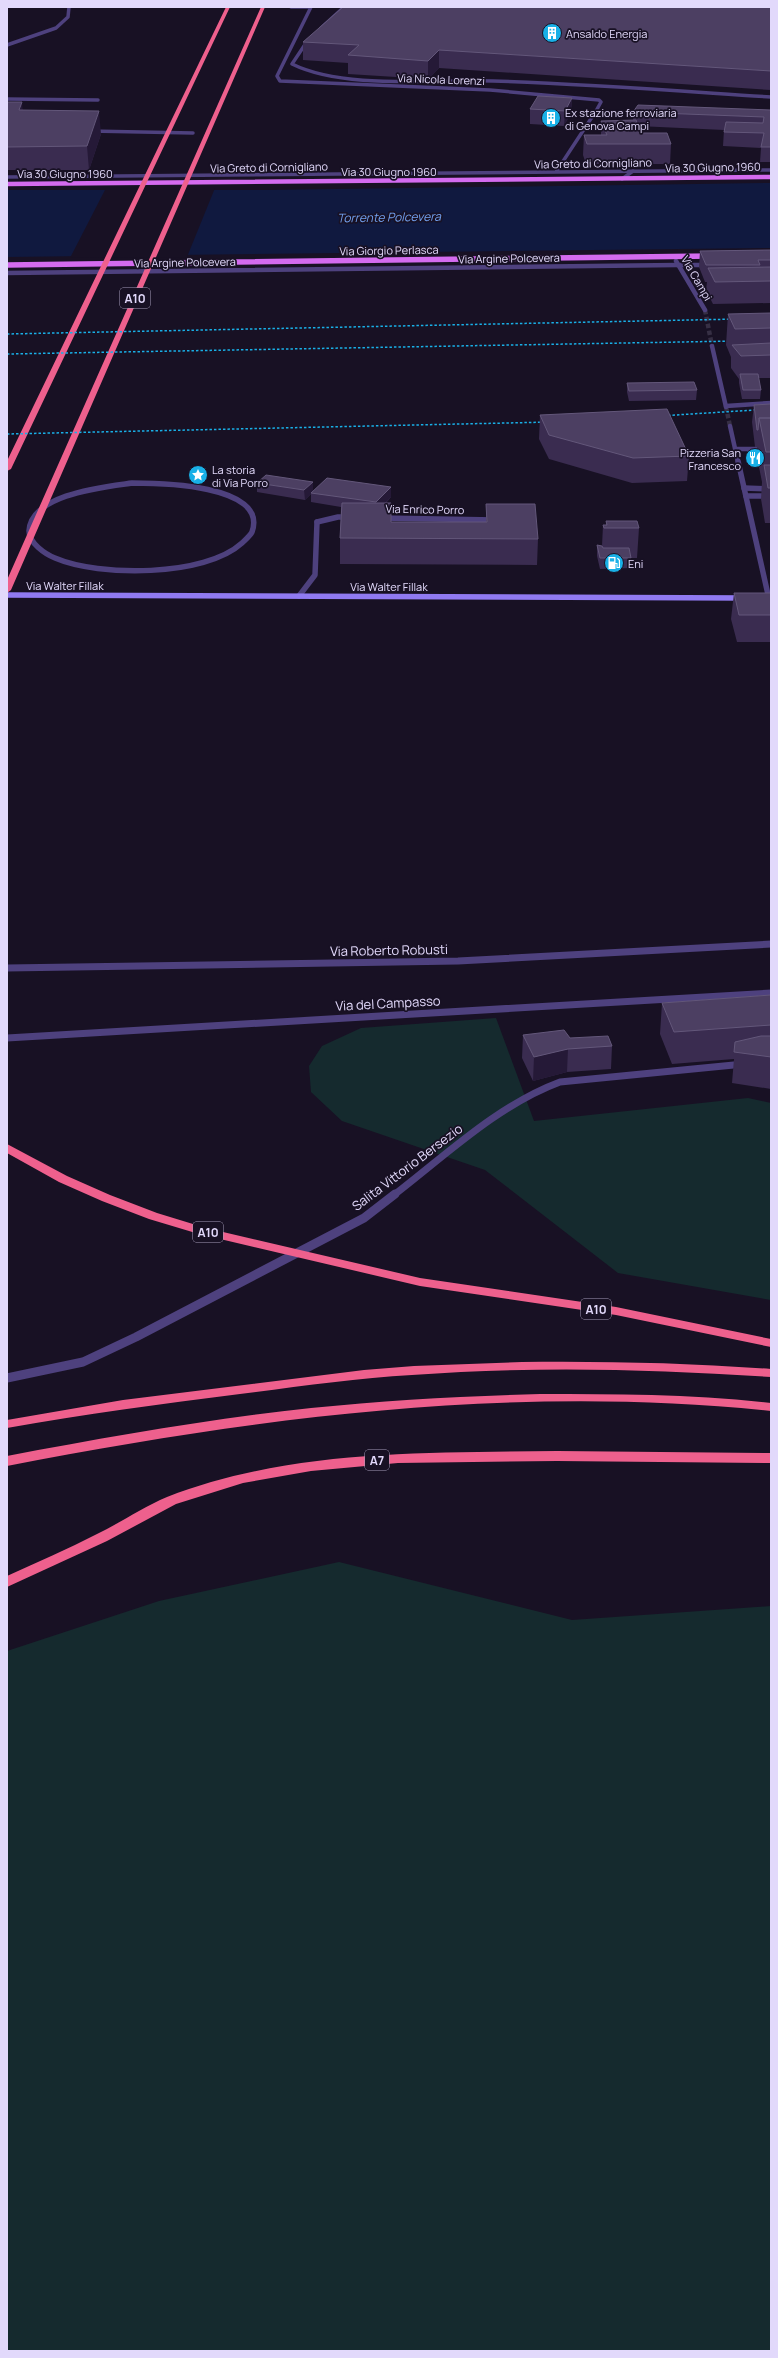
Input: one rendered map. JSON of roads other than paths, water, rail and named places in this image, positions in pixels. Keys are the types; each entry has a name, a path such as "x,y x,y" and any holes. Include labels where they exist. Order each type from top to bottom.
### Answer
{"highway":[{"path":"7,469 228,7"},
{"name":"A10","path":"7,590 262,7"},
{"name":"A10","path":"7,1148 63,1179 153,1216 255,1244 420,1282 616,1311 771,1343"},
{"path":"7,1424 96,1408 335,1378 438,1368 712,1368 771,1373"},
{"path":"7,1461 79,1446 177,1430 328,1411 431,1401 565,1397 715,1400 771,1407"},
{"name":"A7","path":"7,1582 102,1538 171,1501 242,1479 311,1466 398,1458 558,1456 771,1458"}],"main road":[{"name":"Via 30 Giugno 1960","path":"7,184 771,177"},
{"name":"Via Giorgio Perlasca","path":"7,265 723,255"},
{"name":"Via Walter Fillak","path":"7,595 754,598"},
{"path":"761,599 770,599"}],"street":[{"path":"7,45 56,28 68,17 69,7"},
{"path":"291,7 311,7"},
{"name":"Via Nicola Lorenzi","path":"311,7 277,76 280,81 490,90 586,98 601,102 556,172"},
{"path":"318,30 344,7"},
{"path":"313,35 292,64 306,72 415,81 491,81 771,97"},
{"path":"7,99 98,100"},
{"path":"86,131 193,133"},
{"name":"Via Greto di Cornigliano","path":"7,177 771,170"},
{"path":"622,179 633,172"},
{"name":"Via Campi","path":"673,256 705,310"},
{"name":"Via Argine Polcevera","path":"7,273 717,264"},
{"path":"712,346 726,407 771,403"},
{"path":"730,426 770,599"},
{"path":"735,449 771,449"},
{"path":"132,483 166,483 198,487 225,495 244,506 247,510 253,519 252,533 240,546 217,558 187,566 152,571 122,571 81,566 54,558 36,546 29,533 32,519 46,506 69,495 99,487 132,483"},
{"path":"744,488 771,489"},
{"path":"746,496 771,496"},
{"path":"299,596 315,575 317,522 338,517 361,518"},
{"name":"Via Enrico Porro","path":"377,518 501,520"},
{"name":"Via Roberto Robusti","path":"7,968 458,961 771,944"},
{"name":"Via del Campasso","path":"7,1038 771,993"},
{"name":"Salita Vittorio Bersezio","path":"7,1378 83,1362 136,1337 364,1218 488,1122 533,1092 560,1082 756,1063"}],"water":[{"name":"Torrente Polcevera","path":"771,183 771,248 7,257 7,190 266,190"}],"tunnel":[{"path":"705,310 712,346"},
{"path":"726,407 730,426"}],"railway":[{"path":"7,334 739,319"},
{"path":"7,354 737,341"},
{"path":"659,416 771,409"},
{"path":"7,434 551,422"}],"place":[{"name":"Ansaldo Energia","path":"552,33"},
{"name":"Ex stazione ferroviaria di Genova Campi","path":"551,118"},
{"name":"Pizzeria San Francesco","path":"755,458"},
{"name":"La storia di Via Porro","path":"198,475"},
{"name":"Eni","path":"614,563"}]}
